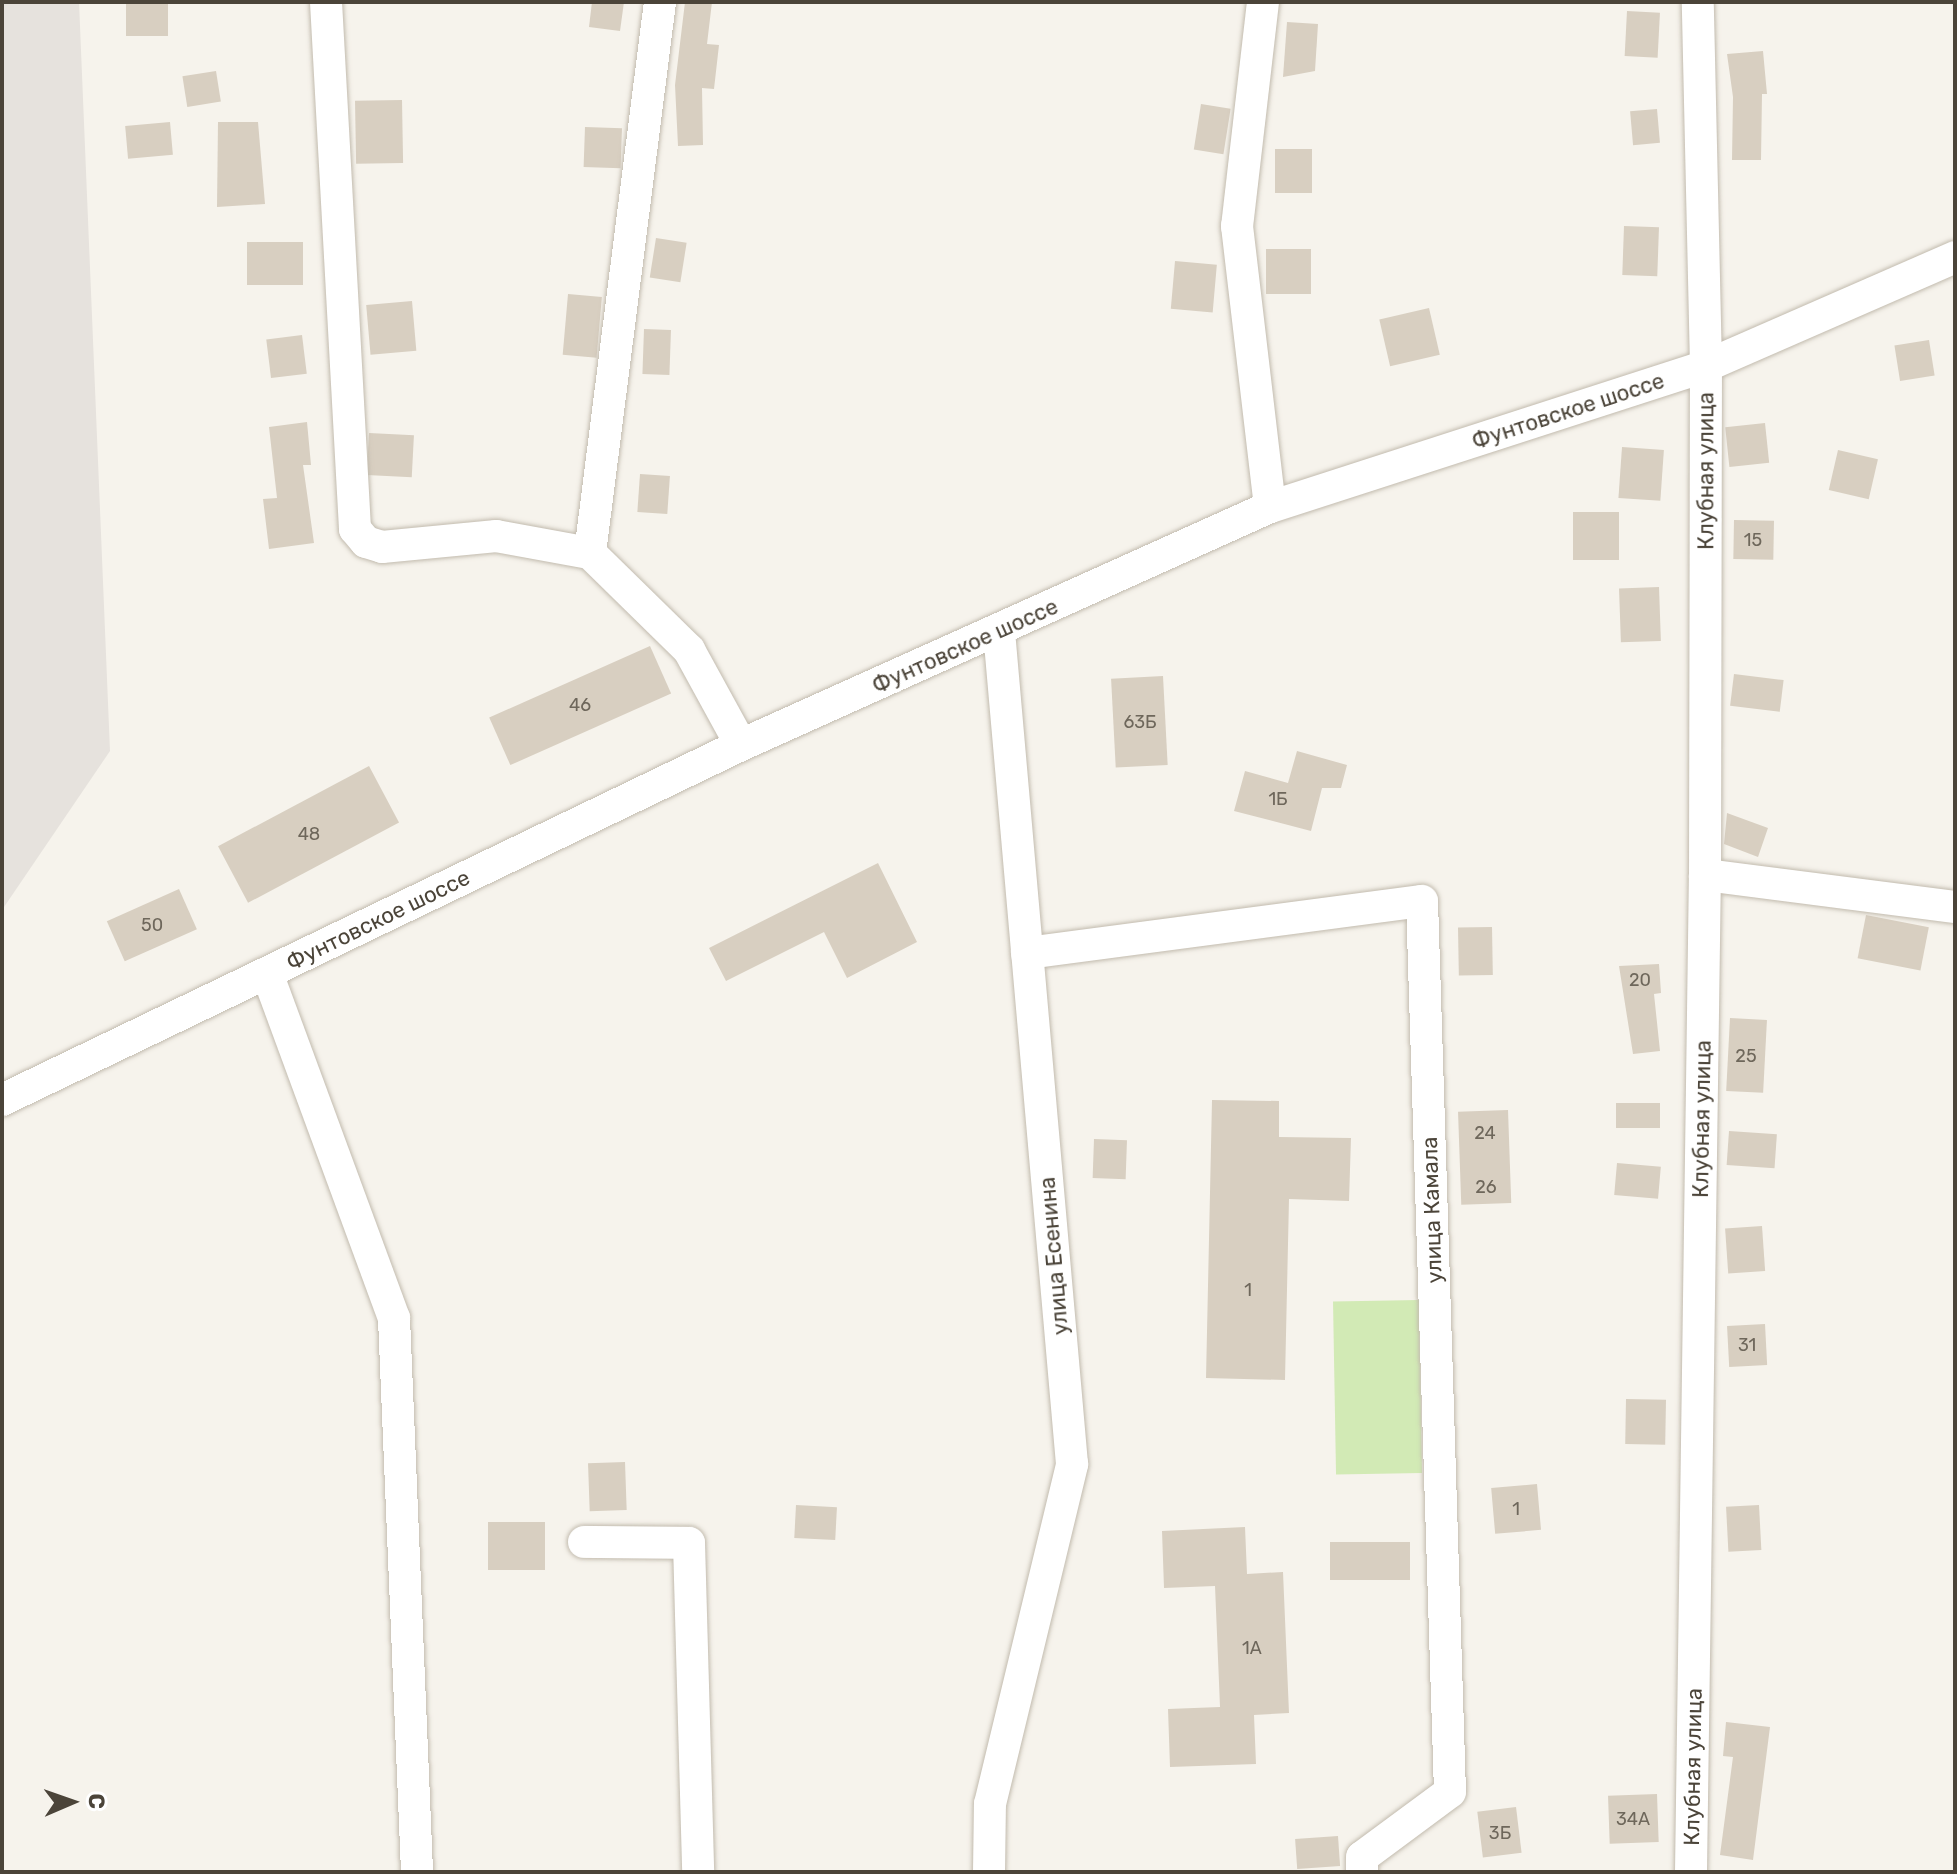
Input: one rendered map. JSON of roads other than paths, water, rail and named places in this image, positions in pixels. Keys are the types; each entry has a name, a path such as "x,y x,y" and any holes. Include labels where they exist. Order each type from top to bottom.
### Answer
{"street":[{"path":"326,2 355,529 366,542 382,547 496,536 590,553 689,650 741,745"},
{"path":"590,553 660,2"},
{"path":"1263,2 1237,226 1270,507"},
{"name":"Клубная улица","path":"1691,1872 1705,875 1706,366 1698,2"},
{"name":"Фунтовское шоссе","path":"2,1100 741,745 999,632 1270,507 1706,366 1955,257"},
{"name":"улица Есенина","path":"989,1872 990,1804 1072,1464 999,632"},
{"path":"1705,875 1955,907"},
{"name":"улица Камала","path":"1027,953 1422,901 1450,1792 1362,1857 1362,1872"},
{"path":"267,973 394,1318 417,1872"},
{"path":"584,1542 689,1543 698,1872"}]}
